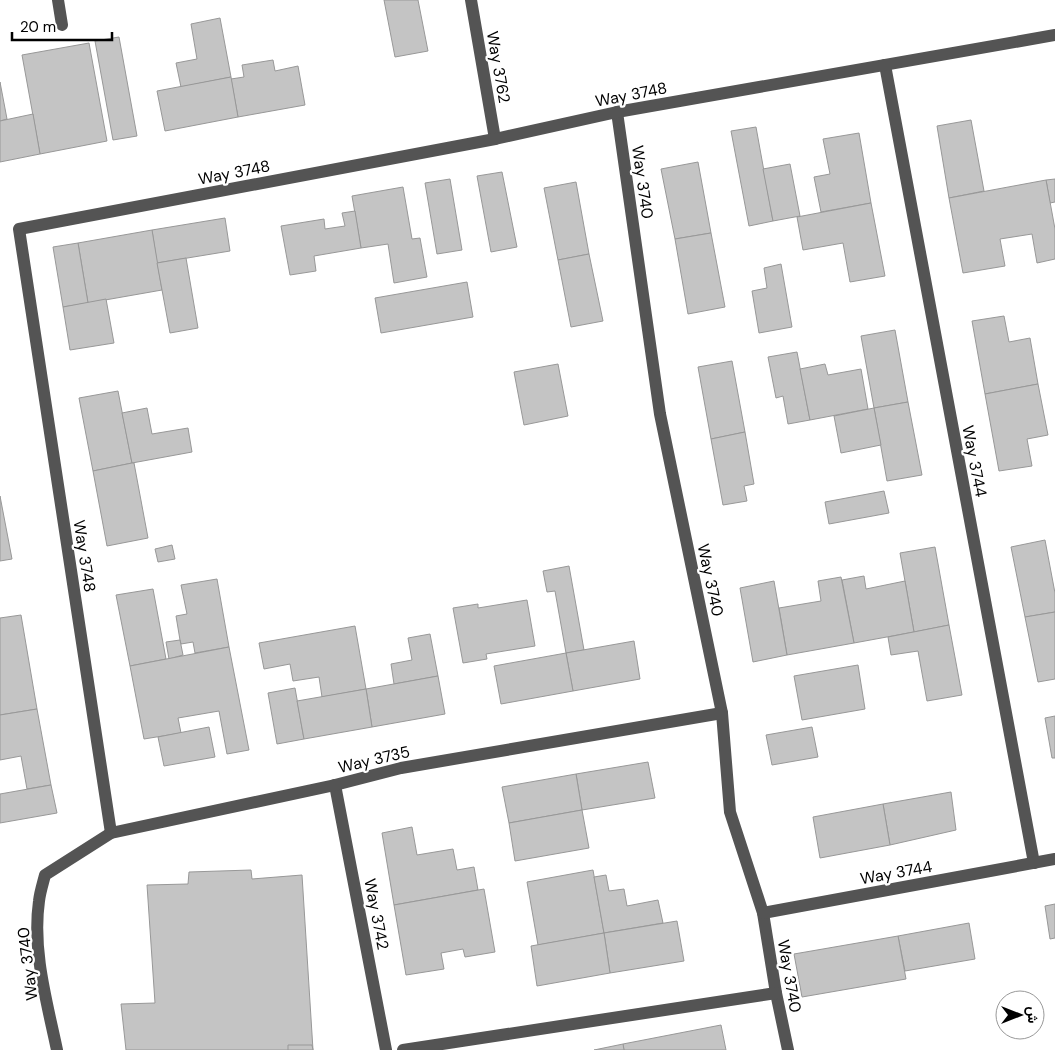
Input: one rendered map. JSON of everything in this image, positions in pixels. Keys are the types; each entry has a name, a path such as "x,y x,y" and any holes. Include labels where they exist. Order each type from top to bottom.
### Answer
{"street":[{"path":"58,0 62,25"},
{"name":"Way 3762","path":"471,0 495,139"},
{"name":"Way 3748","path":"111,833 19,229 495,139 617,112 1055,35"},
{"name":"Way 3744","path":"885,65 1034,863"},
{"name":"Way 3740","path":"617,112 660,414 722,713 730,812 763,913 776,993 788,1050"},
{"name":"Way 3735","path":"45,875 111,833 335,785 400,768 722,713"},
{"name":"Way 3742","path":"335,785 386,1050"},
{"name":"Way 3744","path":"763,913 1055,859"},
{"name":"Way 3740","path":"45,875 39,900 37,929 41,972 56,1050"},
{"path":"403,1050 776,993"}],"building":[{"path":"384,0 418,0 428,51 395,57"},
{"path":"220,18 231,77 181,87 176,63 197,59 191,24"},
{"path":"119,37 137,136 113,140 95,41"},
{"path":"89,43 107,141 40,154 22,55"},
{"path":"273,60 275,71 298,66 305,105 238,117 231,79 244,77 242,65"},
{"path":"231,77 238,117 165,131 157,91"},
{"path":"0,82 7,119 0,121"},
{"path":"33,114 40,154 0,162 0,121"},
{"path":"971,120 984,191 949,198 937,126"},
{"path":"756,127 773,221 749,226 731,131"},
{"path":"859,133 871,203 821,212 814,177 830,174 823,139"},
{"path":"698,162 711,233 675,239 661,169"},
{"path":"790,164 800,216 773,221 763,169"},
{"path":"502,172 517,247 491,252 477,176"},
{"path":"450,179 462,250 437,254 425,183"},
{"path":"1055,179 1055,202 1050,203 1046,180"},
{"path":"1046,180 1055,229 1055,259 1037,263 1032,234 1000,239 1005,266 963,273 949,198"},
{"path":"576,182 589,254 558,260 544,188"},
{"path":"403,187 412,239 420,238 427,277 394,283 388,244 361,248 352,196"},
{"path":"871,203 885,276 850,282 843,243 803,250 797,217"},
{"path":"355,211 361,248 314,256 316,271 290,275 281,226 324,219 325,229 345,226 342,213"},
{"path":"225,218 230,251 157,263 152,230"},
{"path":"152,230 162,290 88,303 78,243"},
{"path":"711,233 725,307 688,314 675,239"},
{"path":"78,243 88,303 63,307 53,247"},
{"path":"589,254 603,321 571,327 558,260"},
{"path":"186,258 198,328 170,333 157,263"},
{"path":"781,264 792,327 759,333 752,291 767,288 764,268"},
{"path":"467,282 473,317 381,333 375,298"},
{"path":"106,299 114,343 70,350 63,307"},
{"path":"1004,316 1009,342 1030,338 1038,384 985,394 972,321"},
{"path":"895,330 908,402 874,408 861,336"},
{"path":"797,352 810,420 788,424 783,396 776,398 768,357"},
{"path":"732,361 745,432 711,439 698,367"},
{"path":"558,364 568,416 524,425 514,372"},
{"path":"825,364 828,375 861,369 868,409 810,420 800,369"},
{"path":"1038,384 1048,435 1027,439 1032,466 999,471 985,394"},
{"path":"118,391 132,463 93,471 79,398"},
{"path":"908,402 922,475 887,481 874,408"},
{"path":"147,408 152,434 188,428 192,452 132,463 122,413"},
{"path":"874,408 881,445 841,453 834,416"},
{"path":"745,432 754,484 744,486 747,501 723,505 711,439"},
{"path":"134,463 148,538 107,546 93,471"},
{"path":"884,491 889,513 829,524 825,502"},
{"path":"0,496 12,559 0,561"},
{"path":"1045,540 1055,593 1055,612 1025,617 1011,547"},
{"path":"172,545 175,559 158,562 155,549"},
{"path":"935,547 949,625 914,632 900,553"},
{"path":"569,566 584,650 566,653 555,591 547,592 543,571"},
{"path":"864,576 866,589 905,581 914,632 854,643 842,580"},
{"path":"841,577 854,643 787,655 779,608 821,601 818,581"},
{"path":"217,579 229,647 195,653 193,642 181,644 180,640 176,616 187,614 181,585"},
{"path":"774,581 787,655 753,662 740,588"},
{"path":"153,589 166,659 130,666 116,595"},
{"path":"527,600 535,646 486,654 487,659 463,663 453,608 478,604 478,608"},
{"path":"1055,612 1055,679 1038,682 1025,617"},
{"path":"21,615 37,709 0,715 0,618"},
{"path":"949,625 962,695 927,701 918,651 891,655 888,637"},
{"path":"355,626 366,689 322,697 319,677 293,681 290,664 264,669 259,643"},
{"path":"430,634 438,676 394,684 391,664 412,660 408,638"},
{"path":"180,640 183,655 169,659 166,642"},
{"path":"634,641 640,679 573,691 566,653"},
{"path":"229,647 249,750 227,754 219,711 178,718 181,733 144,739 130,666"},
{"path":"566,653 573,691 501,704 494,666"},
{"path":"858,665 865,709 802,720 794,676"},
{"path":"438,676 445,714 372,727 366,689"},
{"path":"295,688 304,739 277,744 268,693"},
{"path":"366,689 372,727 304,739 297,701"},
{"path":"37,709 51,785 27,789 21,756 0,760 0,715"},
{"path":"1055,716 1055,758 1052,758 1045,718"},
{"path":"209,727 215,757 164,766 158,737"},
{"path":"812,727 818,757 772,765 766,735"},
{"path":"648,762 655,798 582,810 576,774"},
{"path":"576,774 582,810 509,823 502,787"},
{"path":"51,785 57,813 0,823 0,794"},
{"path":"951,792 956,830 890,845 883,804"},
{"path":"883,804 890,845 820,858 813,817"},
{"path":"582,810 589,848 515,861 509,823"},
{"path":"412,827 417,855 453,849 457,870 474,867 478,890 394,905 382,833"},
{"path":"251,870 252,879 302,875 313,1050 126,1050 121,1004 155,1003 147,885 188,884 189,872"},
{"path":"593,870 604,933 538,945 527,882"},
{"path":"606,875 609,891 624,889 627,906 658,900 663,923 604,933 594,877"},
{"path":"484,889 495,952 465,957 463,949 441,953 444,969 406,975 394,905"},
{"path":"1055,904 1055,938 1050,939 1045,906"},
{"path":"677,921 684,961 610,973 604,933"},
{"path":"969,923 975,959 905,971 898,936"},
{"path":"604,933 610,973 537,986 531,946"},
{"path":"898,936 906,979 802,997 794,954"},
{"path":"721,1025 726,1050 624,1050 623,1044"},
{"path":"623,1044 624,1050 594,1050"},
{"path":"288,1045 312,1045 313,1050 288,1050"}]}
